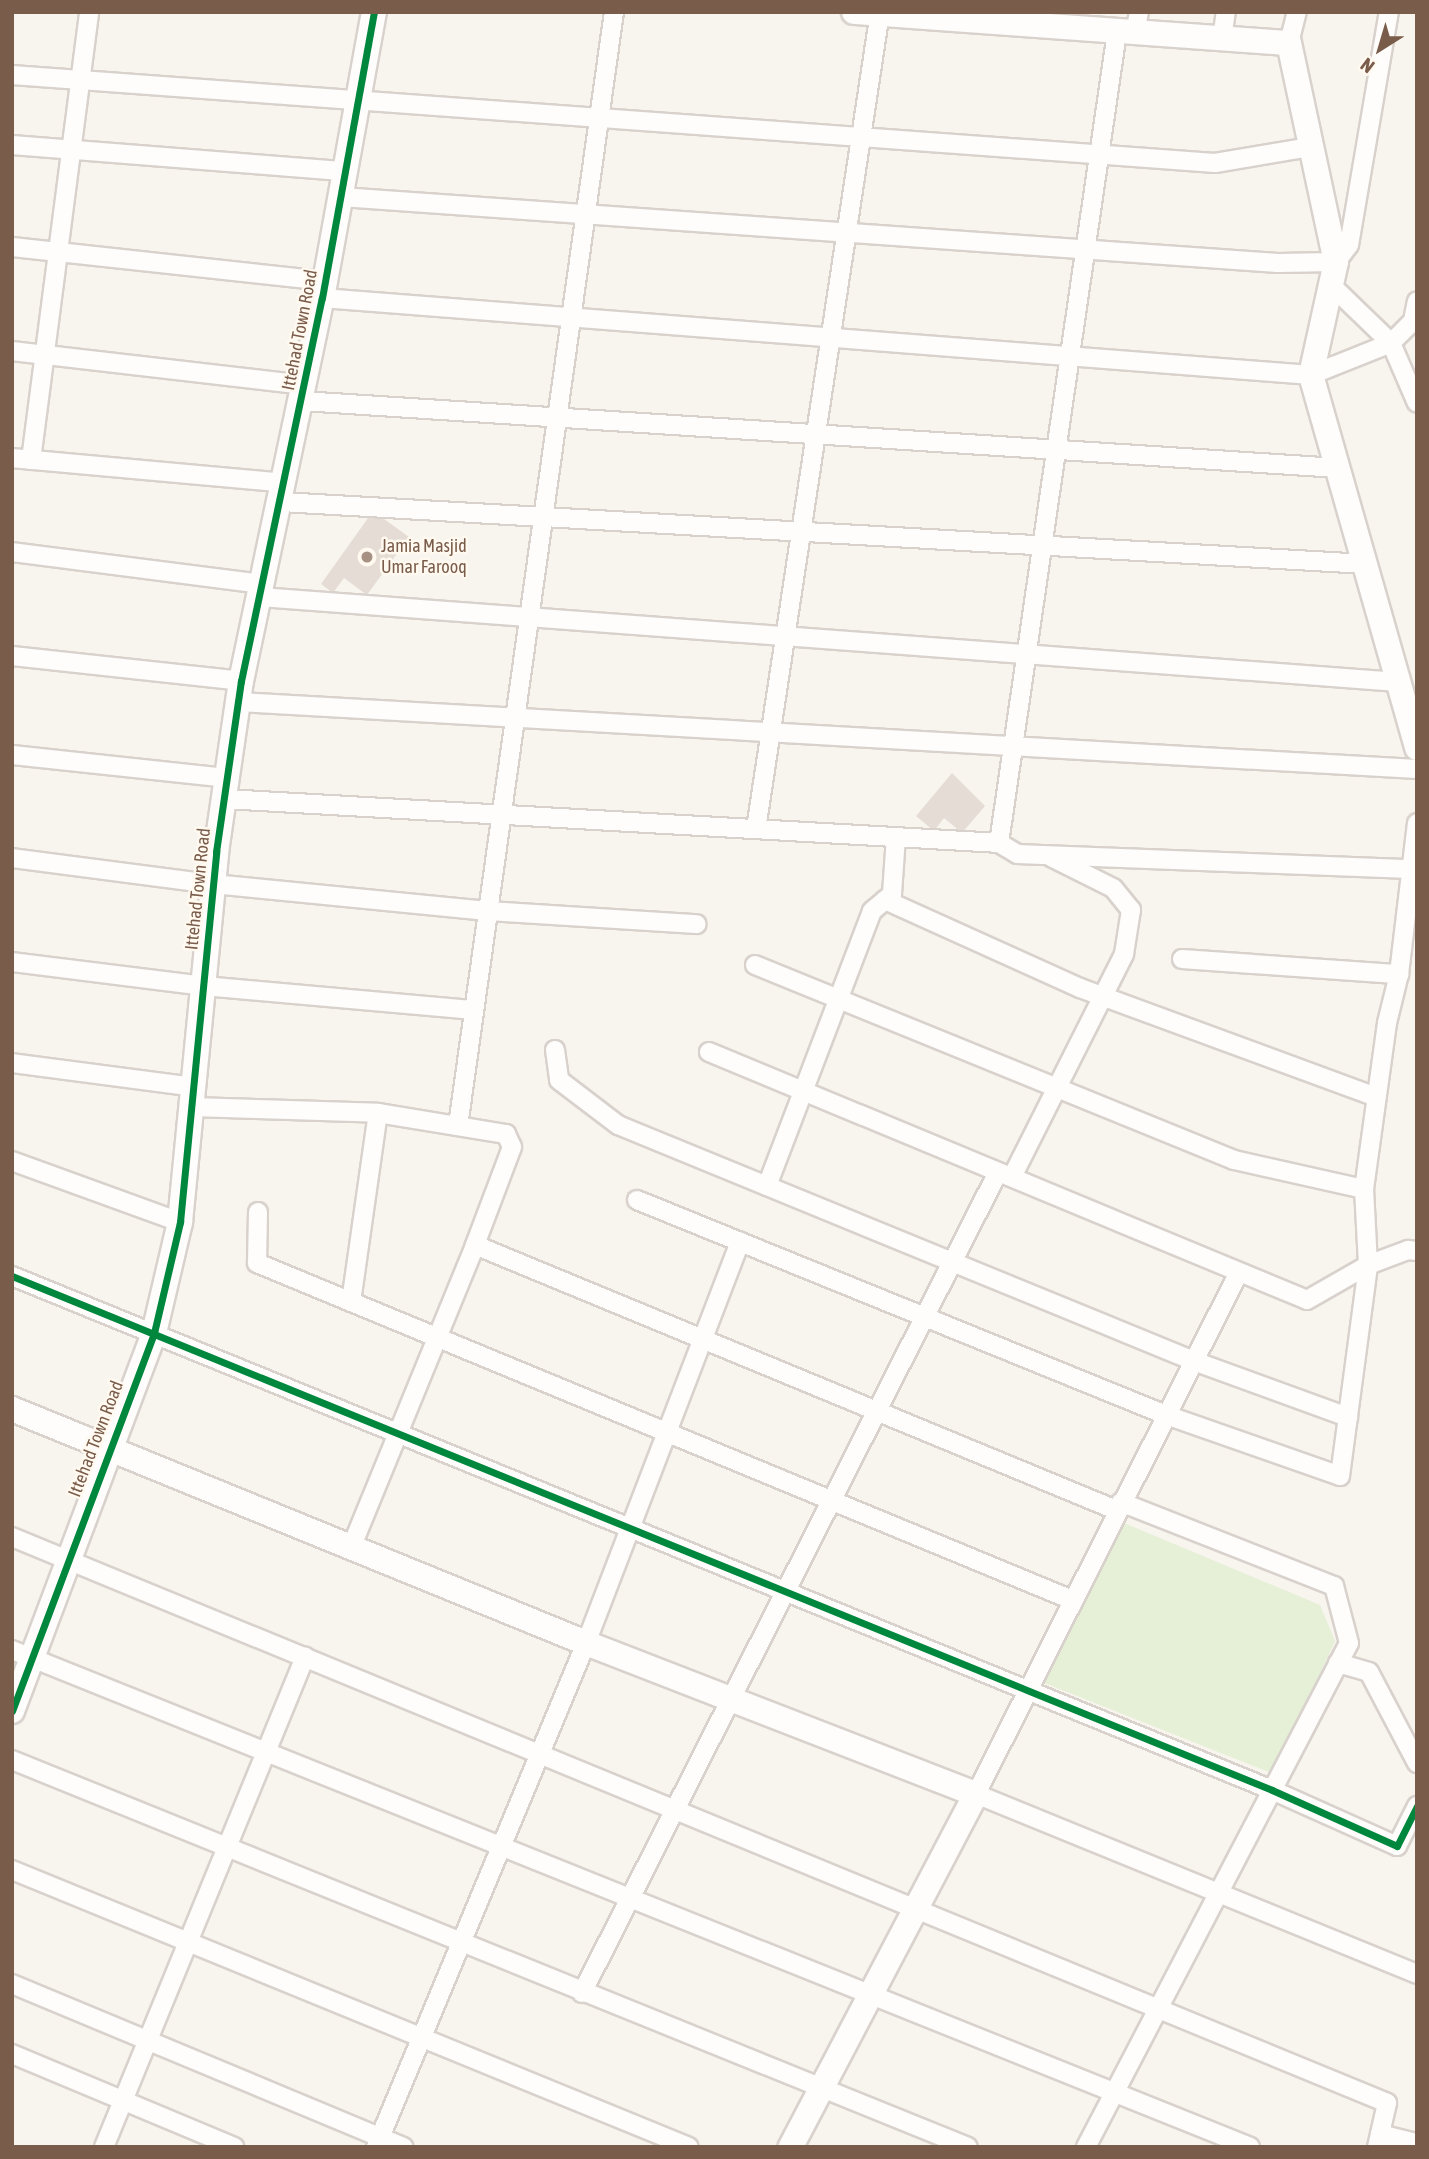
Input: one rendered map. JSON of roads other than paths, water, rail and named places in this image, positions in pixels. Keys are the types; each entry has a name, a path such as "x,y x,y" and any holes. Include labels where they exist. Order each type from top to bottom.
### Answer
{"street":[{"path":"31,460 89,12"},
{"name":"Ittehad Town Road","path":"12,1711 22,1654 68,1560 107,1449 154,1334 180,1223 214,884 240,692 324,289 374,12"},
{"path":"458,1126 614,12"},
{"path":"854,12 1130,26 1222,39 1289,43"},
{"path":"1222,39 1226,12"},
{"path":"1297,12 1289,43 1336,262 1333,287 1311,376 1417,748"},
{"path":"1336,262 1349,245 1389,12"},
{"path":"756,829 879,13"},
{"path":"999,843 1100,154 1130,26"},
{"path":"12,75 1215,163 1311,147"},
{"path":"12,145 345,171"},
{"path":"341,197 846,234 1336,262"},
{"path":"12,247 58,251 324,289 571,317 1311,376 1391,343 1415,321 1417,301"},
{"path":"1333,287 1391,343 1417,403"},
{"path":"12,351 303,393 557,418 1337,468"},
{"path":"12,458 283,493 543,517 1364,564"},
{"path":"12,552 262,590 529,617 1398,682"},
{"path":"12,656 240,692 515,718 1417,769"},
{"path":"12,755 227,788 501,816 999,843 1017,854 1411,869"},
{"path":"636,1200 1166,1415 1340,1476 1368,1265 1364,1189 1399,974 1417,823"},
{"path":"767,1186 872,911 892,894 896,837"},
{"path":"582,1993 953,1261 1057,1089 1100,995 1124,954 1131,910 1113,888 1045,855"},
{"path":"12,858 214,884 488,911 697,924"},
{"path":"884,900 1100,995 1377,1097"},
{"path":"1182,959 1399,974"},
{"path":"12,962 204,986 474,1010"},
{"path":"755,965 1234,1160 1364,1189"},
{"path":"555,1049 559,1080 618,1125 1194,1361 1348,1417"},
{"path":"709,1052 1307,1300 1368,1265 1408,1250 1417,1251"},
{"path":"12,1063 193,1097 378,1114 506,1134 512,1147 475,1245 351,1548"},
{"path":"351,1301 378,1114"},
{"path":"12,1161 180,1223"},
{"path":"258,1212 257,1263 1072,1600"},
{"path":"378,2142 586,1643 740,1242"},
{"path":"475,1245 877,1411 1119,1506 1334,1586 1349,1643 1086,2147"},
{"path":"791,2147 976,1794 1239,1272"},
{"path":"12,1276 1027,1693 1272,1790 1397,1846 1417,1806"},
{"path":"12,1409 586,1643 976,1794 1417,1974"},
{"path":"12,1537 1387,2103 1378,2140 1417,2143"},
{"path":"22,1654 1250,2147"},
{"path":"104,2147 305,1657"},
{"path":"1338,1663 1369,1672 1412,1743 1417,1763"},
{"path":"12,1760 821,2090 968,2147"},
{"path":"12,1870 689,2147"},
{"path":"12,1984 378,2142 403,2147"},
{"path":"12,2054 234,2147"}],"place":[{"name":"Jamia Masjid Umar Farooq","path":"367,557"}]}
